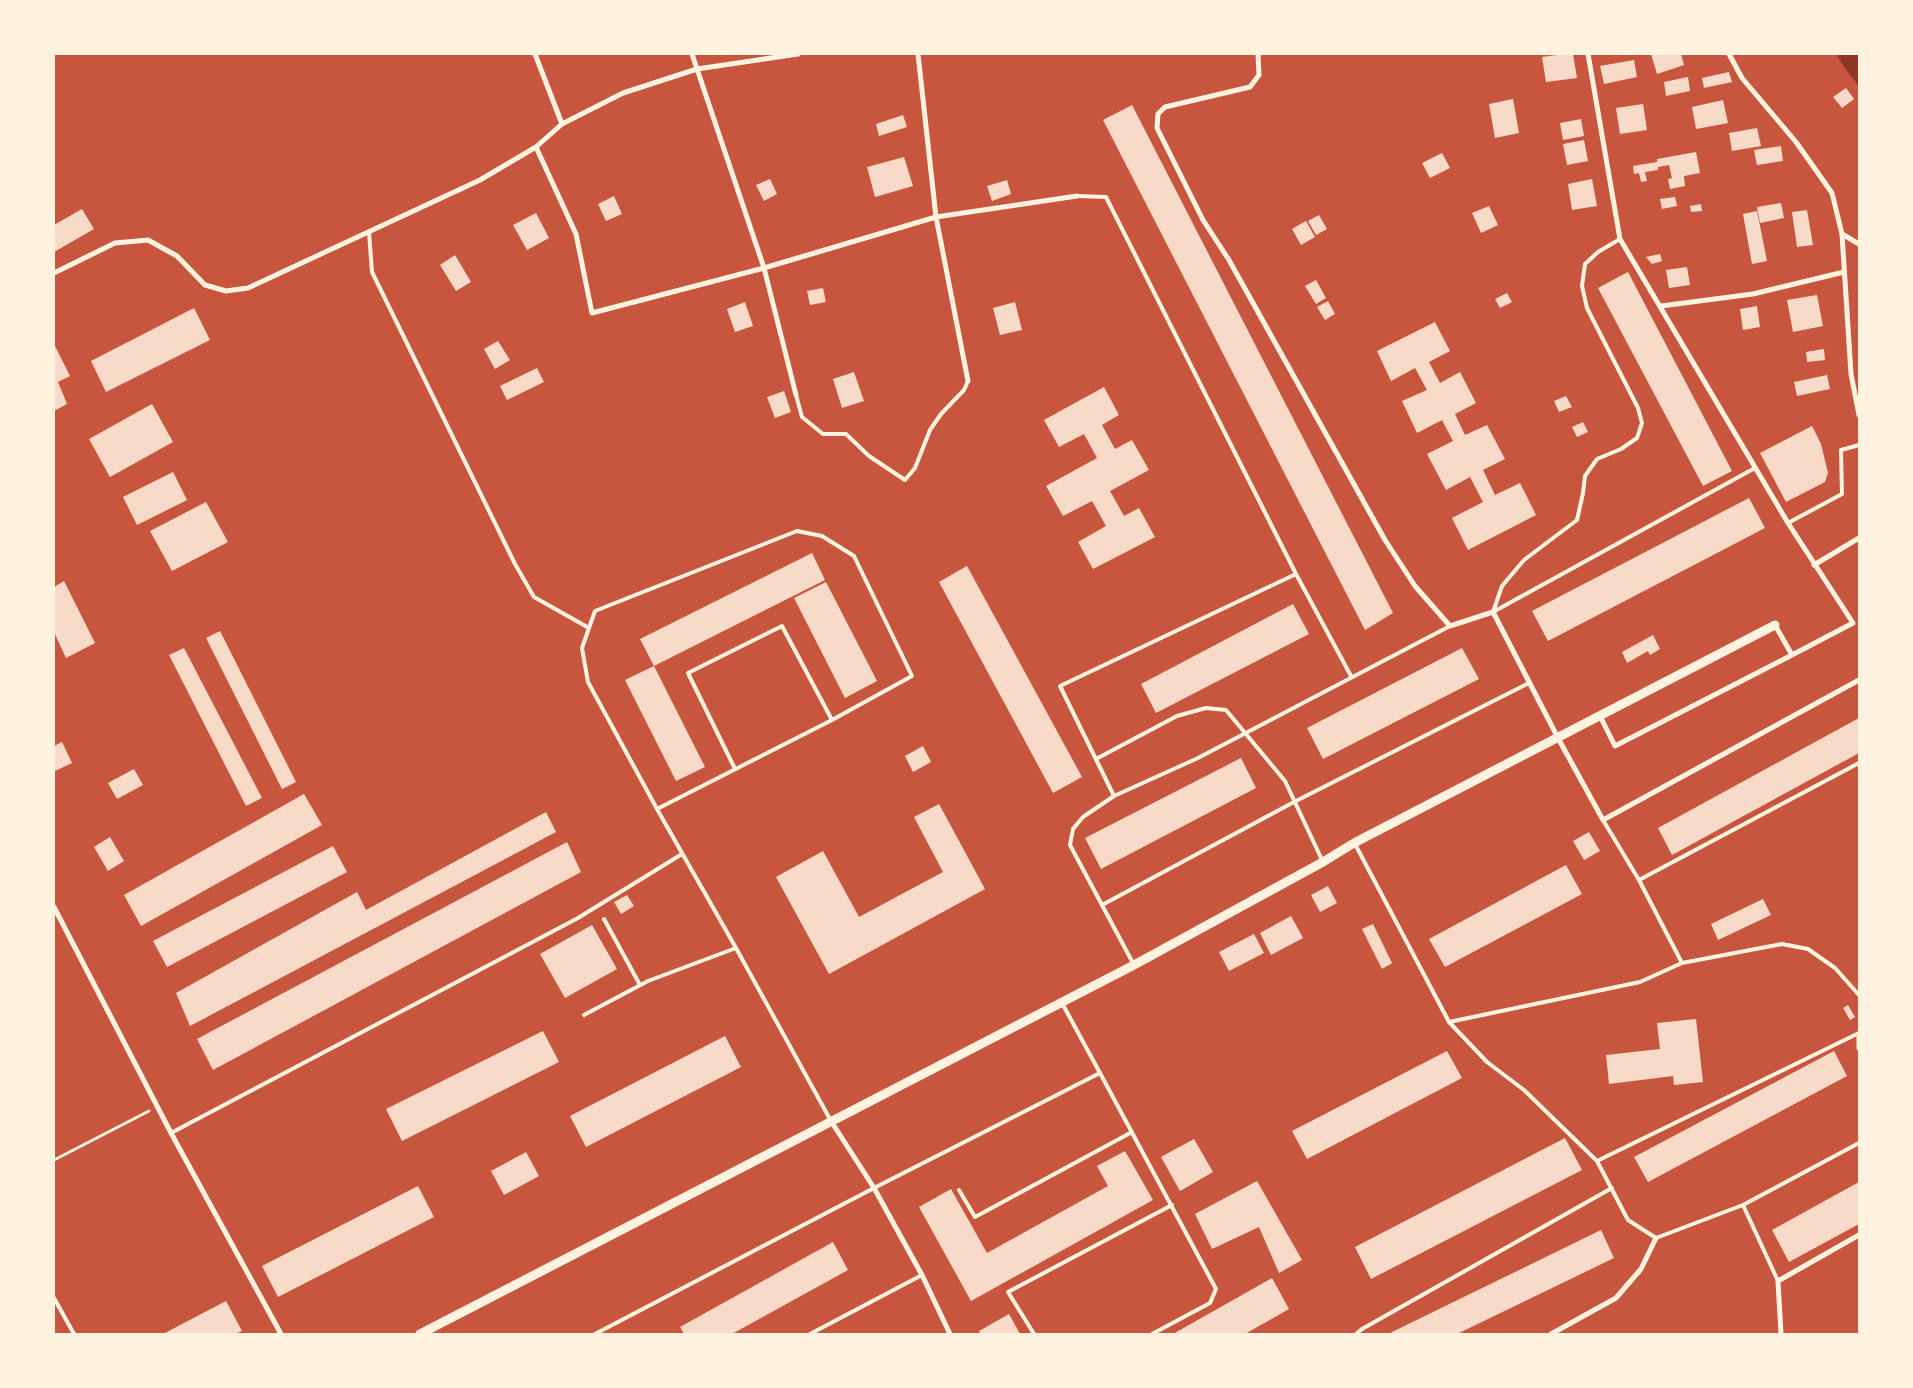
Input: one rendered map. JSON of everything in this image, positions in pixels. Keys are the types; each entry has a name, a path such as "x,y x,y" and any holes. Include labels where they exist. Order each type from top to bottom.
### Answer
{"street":[{"path":"535,54 562,124"},
{"path":"692,54 764,268 796,395"},
{"path":"54,273 114,243 148,240 177,256 205,285 226,291 248,288 480,180 536,147 562,124 623,93 697,69 798,54"},
{"path":"918,54 936,217 968,381"},
{"path":"1258,54 1259,75 1250,87 1165,107 1158,114 1157,128 1203,220 1228,260 1385,540 1415,586 1450,626 1493,612 1603,820 1859,680"},
{"path":"1588,54 1620,238 1788,523 1853,623 1615,746 1600,716"},
{"path":"1729,54 1742,78 1796,142 1832,193 1842,234 1851,374 1859,415"},
{"path":"536,147 576,234 592,313 764,268 936,217 1077,196"},
{"path":"1842,234 1859,244"},
{"path":"1661,306 1753,294 1844,272"},
{"path":"1814,565 1859,538"},
{"path":"420,1334 1134,965 1323,862 1354,843 1776,625 1792,655"},
{"path":"54,907 171,1133 281,1334"},
{"path":"1859,1033 1859,1048"},
{"path":"831,1121 874,1188 922,1275 950,1334"},
{"path":"1781,1334 1778,1281 1859,1235"},
{"path":"1551,1334 1616,1298 1641,1269 1656,1238"}],"lane":[{"path":"1077,196 1106,197 1296,574 1351,676"},
{"path":"369,232 372,272 515,564 534,597 589,628"},
{"path":"1493,612 1502,586 1524,560 1577,520 1584,493 1585,476 1597,459 1621,449 1637,438 1642,424 1638,408 1587,308 1582,286 1585,264 1598,252 1620,238"},
{"path":"796,395 802,417 823,434 846,434 869,456 905,480 915,468 930,430 941,414 964,390 968,381"},
{"path":"1788,523 1842,494 1841,450 1859,445"},
{"path":"1493,612 1755,468"},
{"path":"657,810 832,720 912,676 854,556 822,536 797,531 595,611 582,648 588,682 657,810 736,948 831,1121"},
{"path":"1114,796 1060,686 1296,574"},
{"path":"736,769 688,673 782,626 832,720"},
{"path":"1134,965 1070,845 1073,829 1083,817 1114,796 1198,758 1351,676 1450,626"},
{"path":"1102,905 1294,802 1530,683"},
{"path":"1096,759 1177,716 1206,708 1226,710 1285,781 1323,862"},
{"path":"1639,880 1859,763"},
{"path":"1603,820 1639,880 1682,963"},
{"path":"1354,843 1449,1022 1487,1062 1524,1090 1597,1161 1628,1220 1656,1238 1743,1205 1859,1143"},
{"path":"171,1133 578,918 682,854"},
{"path":"604,919 640,984"},
{"path":"1449,1022 1640,982 1682,963 1782,944 1808,949 1835,968 1859,995"},
{"path":"584,1015 640,984 736,948"},
{"path":"1061,1002 1172,1204 1216,1289 1210,1303 1152,1334"},
{"path":"1597,1161 1859,1033"},
{"path":"596,1334 874,1188 1100,1073"},
{"path":"959,1190 975,1217 1132,1132"},
{"path":"1356,1334 1612,1188"},
{"path":"1034,1334 1008,1292 1172,1204"},
{"path":"1743,1205 1778,1281"},
{"path":"810,1334 922,1275"},
{"path":"54,1298 74,1334"}],"path":[{"path":"54,1160 157,1106"}],"shaded area":[{"path":"1836,54 1859,54 1859,86 1844,67"}],"building":[{"path":"1573,54 1577,78 1546,82 1542,57"},
{"path":"1651,54 1681,54 1684,65 1657,74"},
{"path":"1634,60 1637,77 1604,84 1600,66"},
{"path":"1729,72 1732,82 1704,88 1702,78"},
{"path":"1688,77 1690,91 1666,96 1664,82"},
{"path":"1846,88 1854,99 1842,108 1833,97"},
{"path":"1513,99 1519,133 1495,138 1489,104"},
{"path":"1723,100 1728,123 1696,129 1692,107"},
{"path":"1643,104 1647,130 1620,134 1616,108"},
{"path":"1132,105 1393,613 1365,630 1103,120"},
{"path":"903,115 907,127 879,136 876,124"},
{"path":"1581,119 1584,136 1563,140 1560,123"},
{"path":"1757,128 1761,146 1732,151 1729,133"},
{"path":"1584,140 1588,161 1567,165 1563,144"},
{"path":"1781,146 1783,161 1757,165 1754,150"},
{"path":"1696,152 1700,173 1684,176 1685,186 1670,189 1668,179 1672,178 1669,165 1658,167 1658,170 1645,172 1647,181 1641,182 1639,173 1634,174 1633,166 1657,162 1657,159"},
{"path":"1442,153 1450,168 1430,178 1422,163"},
{"path":"904,157 913,186 875,197 867,167"},
{"path":"770,179 777,194 764,201 756,185"},
{"path":"1592,179 1597,206 1572,210 1568,184"},
{"path":"1007,180 1011,194 992,201 987,186"},
{"path":"614,196 622,214 606,221 598,204"},
{"path":"1675,197 1677,206 1662,209 1660,199"},
{"path":"1781,203 1784,218 1760,223 1757,207"},
{"path":"1701,204 1702,211 1691,212 1690,206"},
{"path":"1489,206 1498,225 1481,233 1472,213"},
{"path":"82,209 94,229 54,252 54,225"},
{"path":"1807,210 1813,245 1797,247 1792,212"},
{"path":"1757,211 1767,261 1752,264 1743,214"},
{"path":"536,213 549,238 527,250 513,225"},
{"path":"1319,215 1327,229 1316,235 1308,221"},
{"path":"1306,221 1315,237 1301,245 1292,229"},
{"path":"1660,254 1662,261 1652,264 1646,257"},
{"path":"455,255 471,282 456,291 440,265"},
{"path":"1687,267 1690,285 1669,288 1666,270"},
{"path":"1628,272 1732,471 1703,486 1598,288"},
{"path":"1316,280 1326,298 1316,304 1305,286"},
{"path":"823,288 826,302 810,305 807,291"},
{"path":"1507,293 1512,302 1500,308 1495,299"},
{"path":"1817,295 1823,326 1793,332 1787,300"},
{"path":"1328,301 1335,314 1325,320 1317,307"},
{"path":"745,302 753,326 735,332 727,309"},
{"path":"1015,302 1022,330 1000,335 993,308"},
{"path":"1757,306 1760,327 1743,330 1740,309"},
{"path":"194,308 210,340 106,392 91,361"},
{"path":"1435,322 1450,351 1429,362 1440,383 1460,372 1476,403 1455,414 1465,435 1487,425 1505,459 1483,470 1495,495 1520,483 1536,515 1468,550 1452,518 1483,502 1470,477 1446,490 1427,454 1453,441 1442,420 1417,433 1402,401 1427,390 1415,368 1391,381 1377,351"},
{"path":"498,341 510,360 495,369 484,349"},
{"path":"54,344 70,376 58,382 67,404 54,411"},
{"path":"1824,349 1825,360 1807,362 1806,352"},
{"path":"537,368 544,382 507,400 500,386"},
{"path":"854,372 864,401 842,408 833,379"},
{"path":"1827,375 1830,389 1797,396 1794,382"},
{"path":"1104,387 1119,415 1102,425 1115,449 1132,440 1149,470 1110,491 1124,516 1139,508 1155,537 1093,569 1078,542 1106,526 1092,501 1063,516 1046,486 1097,458 1084,434 1059,447 1044,420"},
{"path":"784,391 791,412 775,418 767,397"},
{"path":"1566,396 1572,407 1559,412 1554,401"},
{"path":"152,404 173,442 110,477 89,439"},
{"path":"1583,422 1588,432 1577,437 1572,427"},
{"path":"1812,426 1821,444 1828,473 1825,482 1786,502 1760,453"},
{"path":"173,472 187,500 137,525 123,497"},
{"path":"1749,498 1765,528 1548,641 1532,611"},
{"path":"206,502 228,542 172,571 150,531"},
{"path":"812,553 825,580 654,666 640,639"},
{"path":"967,566 1082,777 1053,793 939,582"},
{"path":"64,581 95,643 66,658 54,632 54,587"},
{"path":"826,582 877,681 845,698 794,598"},
{"path":"1293,604 1309,634 1156,713 1141,684"},
{"path":"220,631 296,782 282,789 206,638"},
{"path":"1653,635 1660,649 1650,655 1648,651 1627,663 1622,652"},
{"path":"184,648 262,798 246,806 169,655"},
{"path":"1462,648 1479,679 1323,759 1307,728"},
{"path":"654,666 705,767 676,781 625,680"},
{"path":"1859,718 1859,753 1672,855 1658,828"},
{"path":"62,742 72,763 55,771 54,746"},
{"path":"923,746 931,762 913,772 905,756"},
{"path":"1241,758 1256,788 1101,869 1085,838"},
{"path":"134,769 143,785 117,799 108,783"},
{"path":"304,794 322,825 141,926 124,895"},
{"path":"939,804 985,889 829,974 776,877 823,851 859,917 943,872 914,817"},
{"path":"546,812 556,832 190,1026 176,993 357,892 366,910"},
{"path":"1589,832 1600,851 1584,860 1573,841"},
{"path":"110,837 124,861 108,871 94,847"},
{"path":"567,842 581,872 213,1070 197,1039"},
{"path":"333,846 347,872 167,967 153,941"},
{"path":"1566,865 1582,894 1445,967 1429,939"},
{"path":"1328,886 1337,903 1320,912 1311,895"},
{"path":"627,895 634,906 621,914 614,902"},
{"path":"1763,899 1771,915 1718,940 1711,924"},
{"path":"1291,916 1303,938 1271,955 1260,933"},
{"path":"1373,924 1392,963 1382,969 1362,929"},
{"path":"592,925 617,969 565,998 540,954"},
{"path":"1254,934 1264,953 1229,971 1219,952"},
{"path":"1848,1005 1855,1017 1850,1020 1843,1008"},
{"path":"1696,1019 1703,1082 1674,1085 1673,1076 1609,1084 1606,1055 1660,1049 1657,1023"},
{"path":"543,1031 559,1062 402,1141 386,1109"},
{"path":"725,1036 741,1067 586,1147 570,1116"},
{"path":"1447,1051 1462,1078 1307,1159 1292,1131"},
{"path":"1834,1051 1847,1076 1648,1182 1634,1157"},
{"path":"1565,1138 1582,1170 1371,1279 1355,1247"},
{"path":"1194,1139 1213,1172 1180,1191 1161,1157"},
{"path":"1125,1151 1153,1200 971,1301 919,1207 951,1189 987,1253 1108,1186 1097,1166"},
{"path":"526,1152 539,1176 504,1195 491,1171"},
{"path":"1257,1181 1302,1260 1279,1273 1259,1227 1212,1249 1195,1214"},
{"path":"1859,1182 1859,1224 1789,1262 1772,1230"},
{"path":"418,1186 434,1217 278,1297 262,1266"},
{"path":"1601,1230 1614,1258 1457,1334 1388,1334"},
{"path":"833,1242 848,1270 732,1334 684,1334 680,1327"},
{"path":"1272,1278 1289,1309 1245,1334 1173,1334"},
{"path":"226,1301 242,1331 235,1334 163,1334"},
{"path":"1009,1314 1020,1334 981,1334 979,1331"}]}
